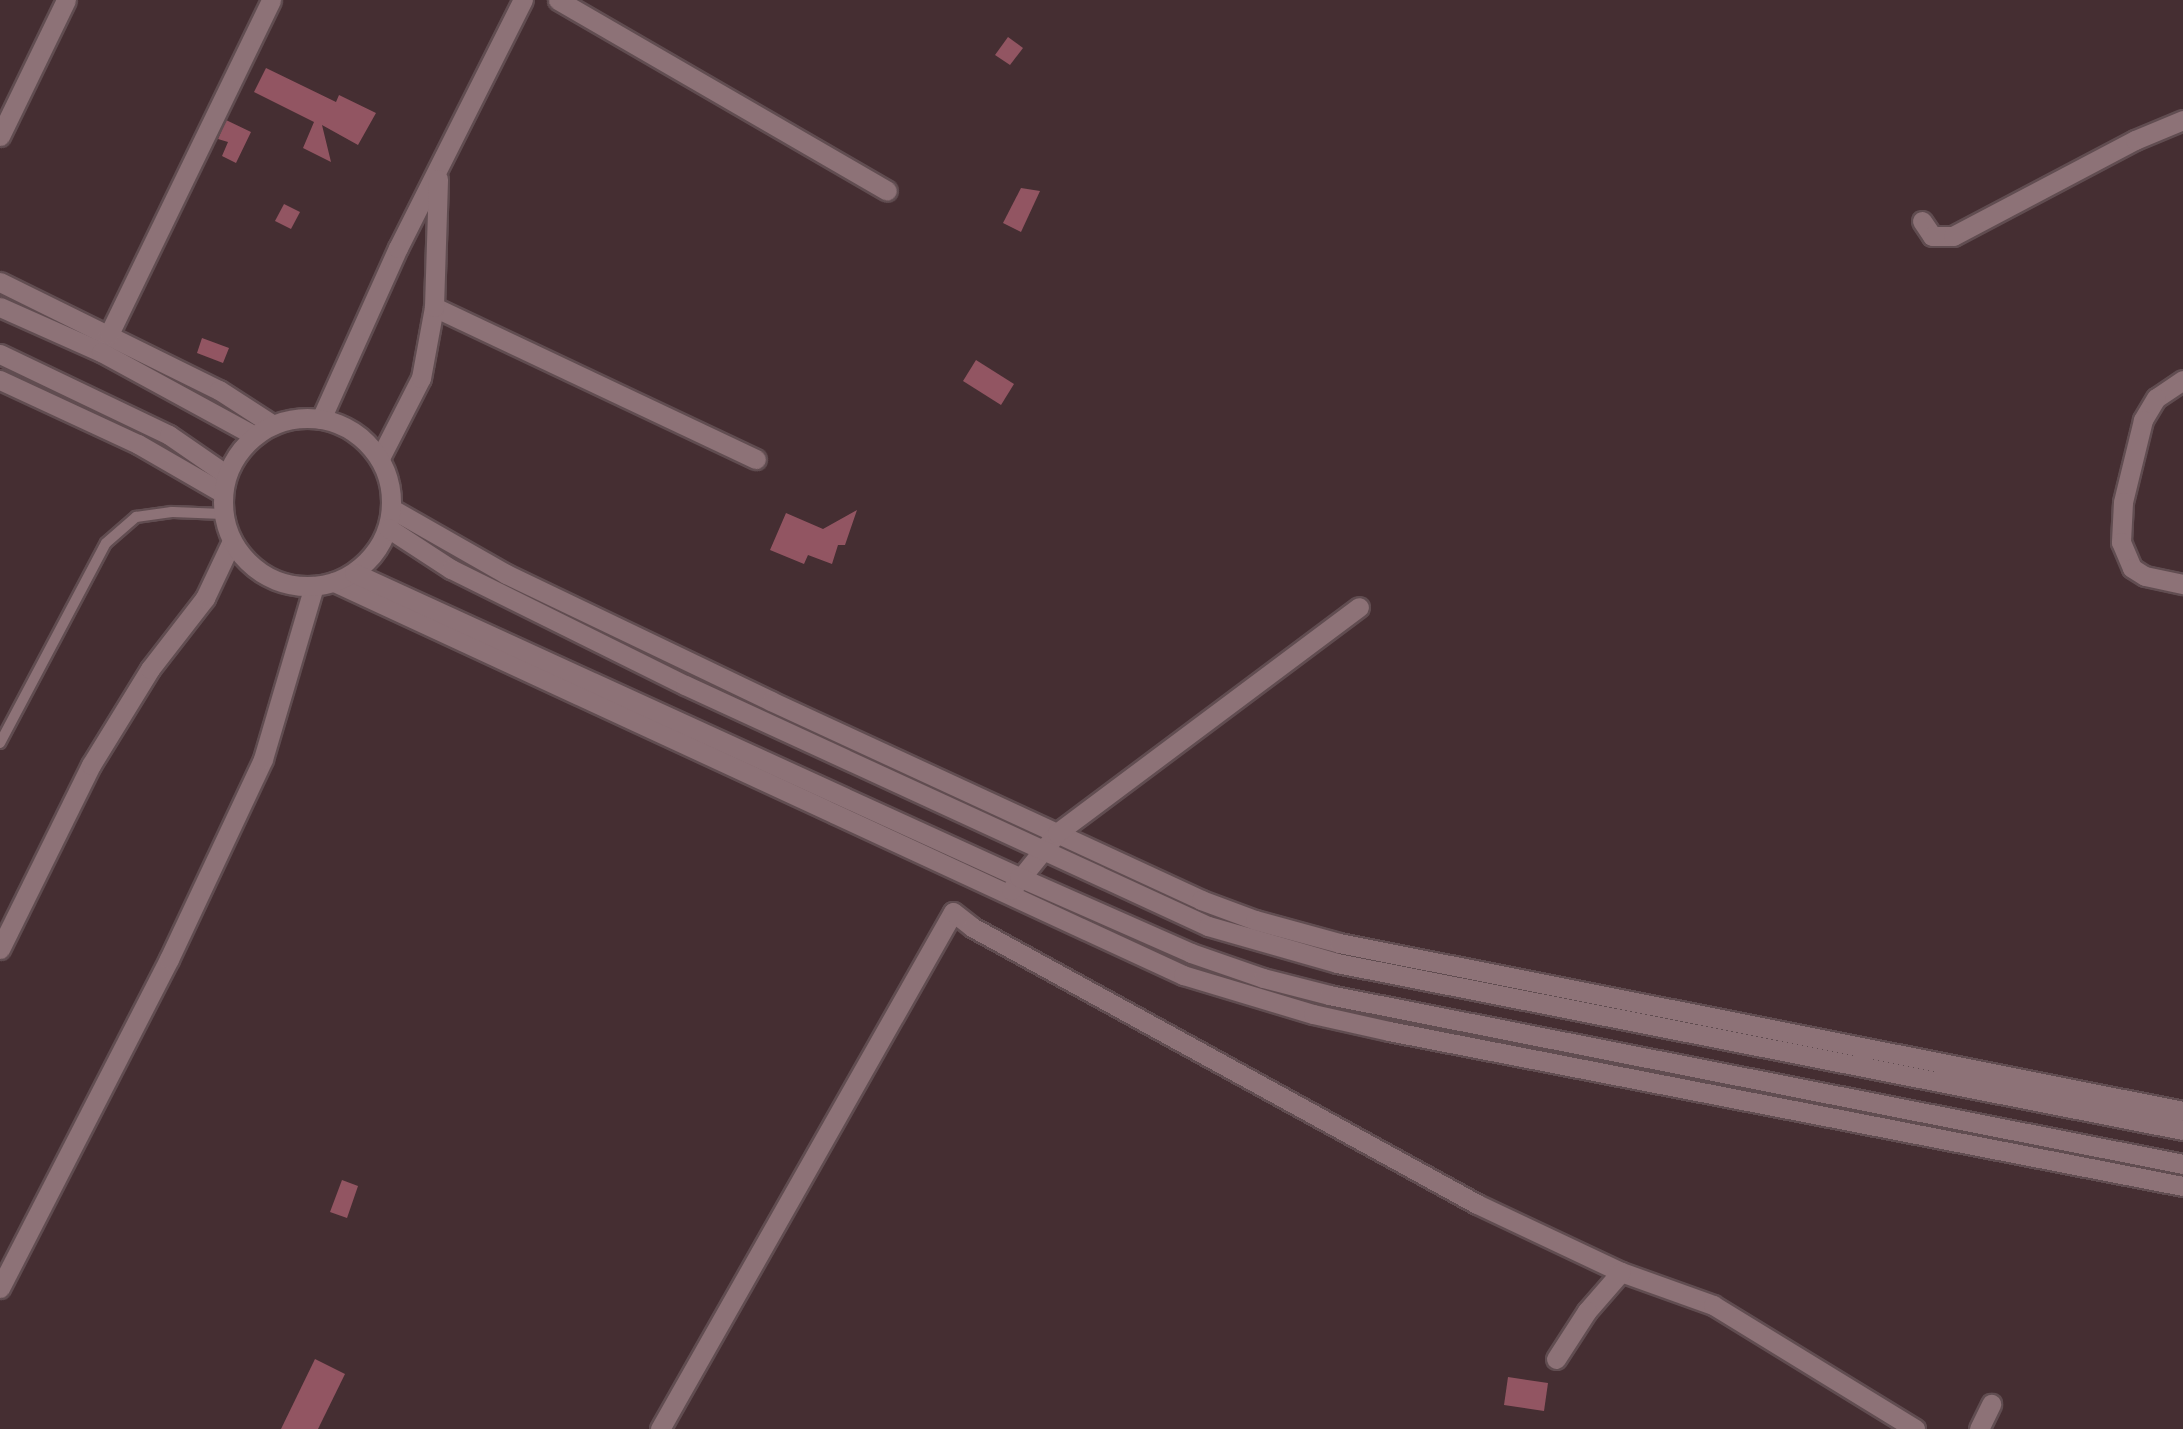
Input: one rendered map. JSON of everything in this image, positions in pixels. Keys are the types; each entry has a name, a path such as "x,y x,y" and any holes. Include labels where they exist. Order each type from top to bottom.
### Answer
{"street":[{"path":"0,136 66,0"},
{"path":"109,334 271,0"},
{"path":"321,419 398,248 438,174 523,0"},
{"path":"558,0 887,191"},
{"path":"1922,221 1932,236 1952,236 2135,140 2183,120"},
{"path":"380,458 421,378 434,307 438,174"},
{"path":"0,282 219,390 273,425"},
{"path":"0,306 100,352 255,436"},
{"path":"434,307 756,459"},
{"path":"0,354 169,435 225,484"},
{"path":"0,380 225,484"},
{"path":"2183,380 2156,398 2143,420 2123,502 2121,542 2132,568 2145,576 2183,584"},
{"path":"321,419 360,437 380,458 390,483 390,518 375,553 354,573 334,582 314,586 266,576 232,541 223,514 225,484 255,436 273,425 321,419"},
{"path":"390,518 1201,900 1339,943 2183,1111"},
{"path":"390,518 451,569 1038,851 1208,926 1337,963 2183,1130"},
{"path":"0,949 91,765 150,669 205,598 232,541"},
{"path":"354,573 1018,877 1191,953 1329,995 2183,1164"},
{"path":"334,582 1183,975 1313,1014 2183,1186"},
{"path":"0,1288 169,959 263,759 314,586"},
{"path":"1007,895 1038,851 1056,833 1359,607"},
{"path":"660,1429 953,912 972,927 1465,1198 1621,1272 1713,1305 1915,1429"},
{"path":"1556,1359 1587,1311 1621,1272"},
{"path":"1979,1429 1991,1404"}],"lane":[{"path":"0,744 106,542 136,517 173,512 223,514"}],"building":[{"path":"1008,37 1023,48 1010,65 995,55"},
{"path":"266,68 336,102 339,95 376,113 358,145 322,125 331,162 303,148 314,122 254,92"},
{"path":"226,120 251,132 236,163 222,156 228,142 218,139"},
{"path":"1021,188 1040,191 1021,232 1003,223"},
{"path":"284,204 300,212 291,229 275,221"},
{"path":"202,338 229,348 223,363 197,353"},
{"path":"976,360 1014,384 1001,405 963,381"},
{"path":"857,510 845,545 838,545 832,564 808,555 804,564 770,550 786,513 823,529"},
{"path":"342,1180 358,1186 347,1218 330,1212"},
{"path":"315,1359 345,1374 318,1429 281,1429"},
{"path":"1508,1377 1548,1383 1544,1411 1504,1405"}]}
